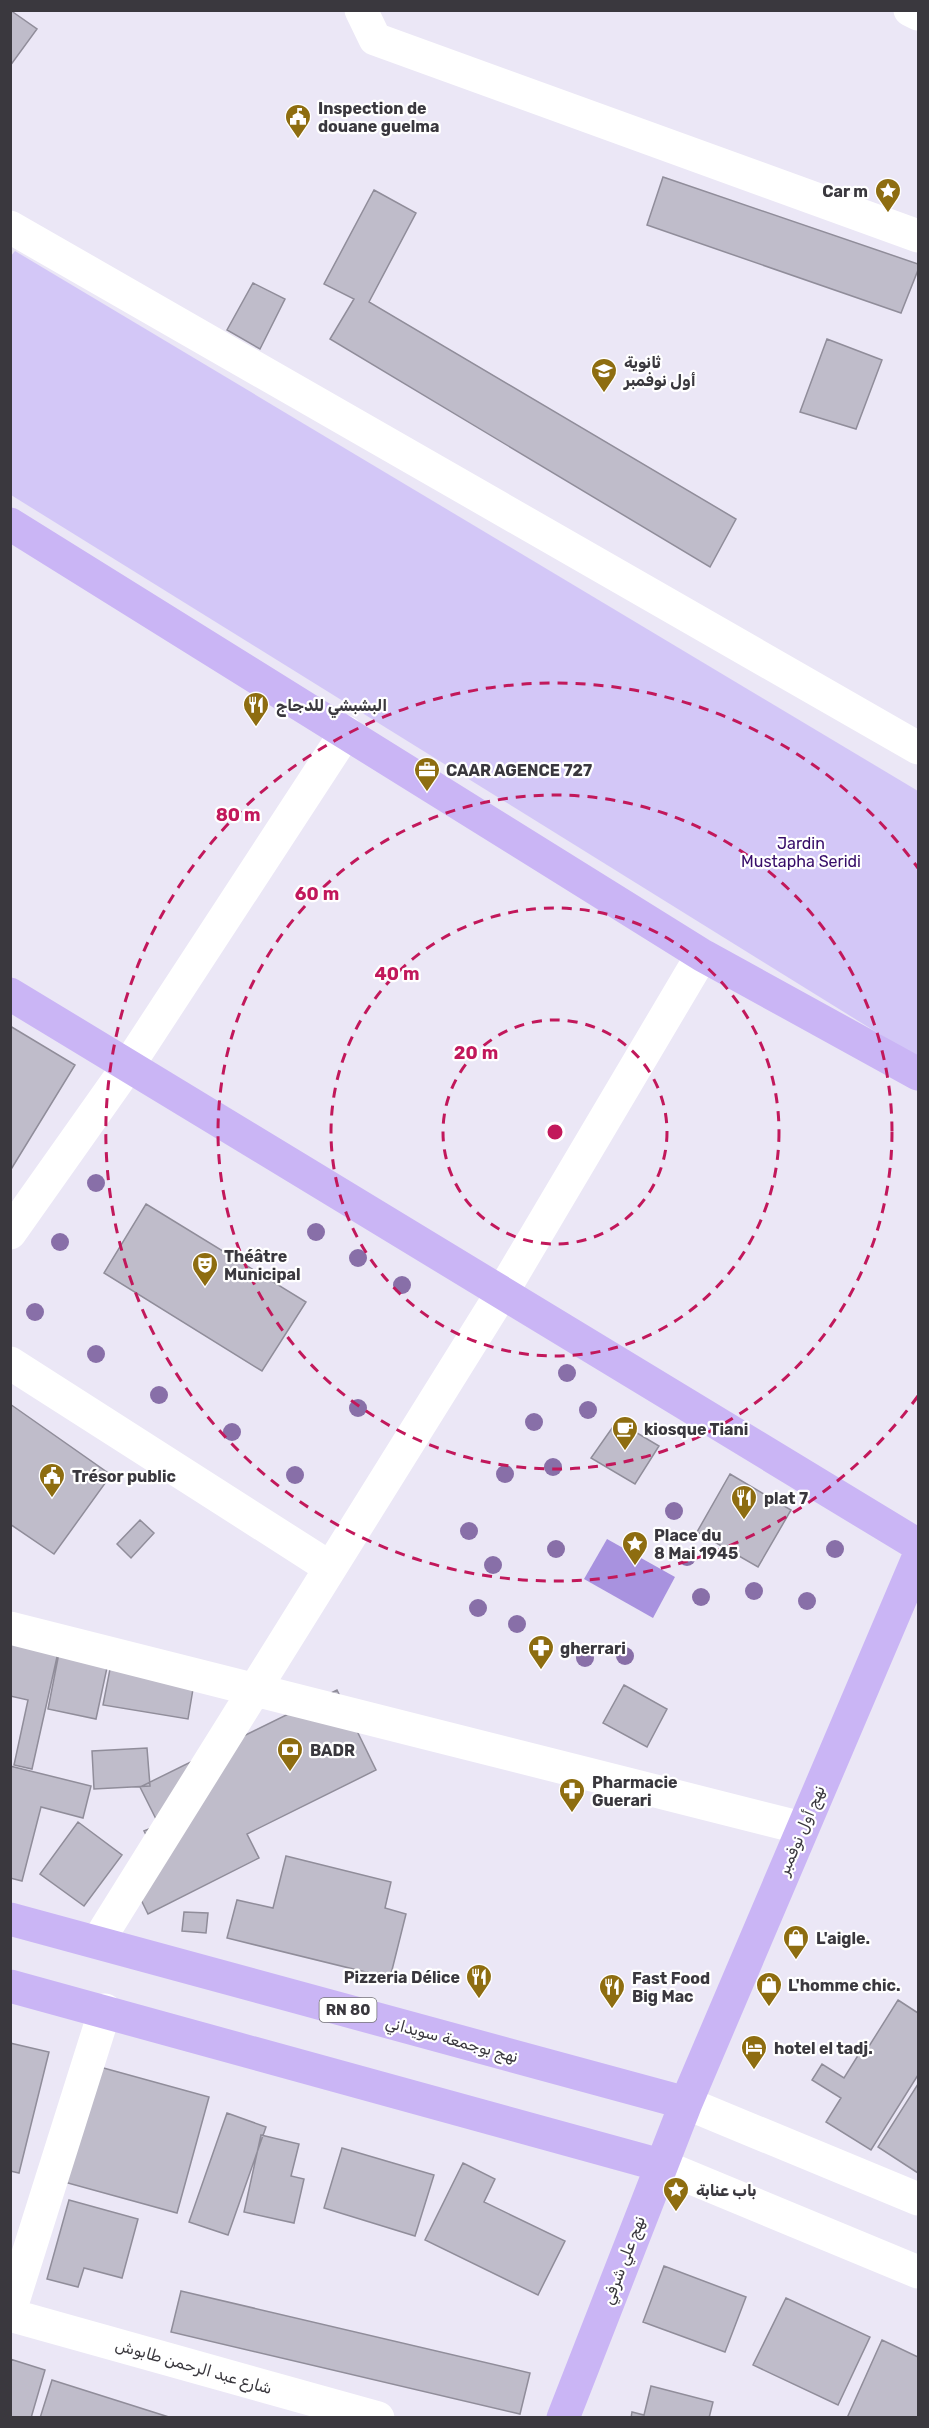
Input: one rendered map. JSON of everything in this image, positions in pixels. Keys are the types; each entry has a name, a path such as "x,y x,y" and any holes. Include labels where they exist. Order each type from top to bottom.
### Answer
{"main road":[{"path":"10,524 702,955 918,1074"},
{"path":"10,994 503,1291 918,1545"},
{"name":"نهج أول نوفمبر","path":"686,2103 918,1558"},
{"name":"نهج بوجمعة سويداني","path":"10,1919 98,1941 686,2103"},
{"path":"10,1986 105,2010 660,2165"},
{"name":"نهج علي شرفي","path":"562,2418 686,2103"}],"street":[{"path":"361,10 375,39 918,236"},
{"path":"910,10 918,14"},
{"path":"10,227 918,748"},
{"path":"10,1233 128,1066 346,732"},
{"path":"98,1941 503,1291 702,955"},
{"path":"10,1363 329,1567"},
{"path":"10,1628 802,1828"},
{"path":"10,2313 105,2010"},
{"path":"686,2103 918,2199"},
{"path":"660,2165 918,2272"},
{"name":"شارع عبد الرحمن طابوش","path":"10,2313 378,2418"}],"green space":[{"name":"Jardin Mustapha Seridi","path":"15,251 918,791 918,1058 11,495 10,257"}],"shaded area":[{"path":"607,1539 675,1577 653,1618 584,1579"}],"building":[{"path":"10,10 37,29 10,66"},
{"path":"663,177 918,264 918,270 901,313 647,225"},
{"path":"374,190 416,213 369,302 736,519 710,567 330,339 354,299 324,284"},
{"path":"253,283 285,299 260,349 227,330"},
{"path":"827,339 882,360 856,429 800,412"},
{"path":"10,1026 75,1065 10,1171"},
{"name":"Théâtre Municipal","path":"146,1204 306,1302 262,1371 104,1273"},
{"name":"Trésor public","path":"10,1404 111,1475 54,1554 10,1524"},
{"name":"kiosque Tiani","path":"617,1421 659,1446 635,1484 591,1458"},
{"name":"plat 7","path":"730,1474 791,1510 758,1567 697,1532"},
{"path":"140,1520 154,1533 131,1558 117,1544"},
{"path":"10,1637 59,1648 32,1769 14,1765 28,1700 10,1696"},
{"path":"59,1653 108,1663 96,1719 48,1709"},
{"path":"110,1669 194,1683 188,1719 103,1705"},
{"path":"624,1685 667,1709 647,1747 603,1723"},
{"path":"337,1690 376,1770 247,1834 259,1858 148,1914 131,1879 161,1864 144,1831 159,1825 140,1787"},
{"path":"147,1748 150,1786 94,1789 92,1751"},
{"path":"10,1766 91,1786 83,1818 41,1807 22,1881 10,1878"},
{"path":"78,1822 122,1855 84,1906 40,1874"},
{"path":"286,1856 391,1882 385,1908 406,1914 390,1978 227,1938 237,1900 273,1908"},
{"path":"184,1912 208,1913 206,1933 182,1931"},
{"path":"898,2000 918,2013 918,2075 871,2150 826,2122 841,2098 812,2080 822,2064 844,2078 862,2049 866,2051"},
{"path":"10,2043 49,2052 19,2173 10,2171"},
{"path":"89,2064 209,2097 177,2213 57,2180"},
{"path":"918,2084 918,2173 878,2147"},
{"path":"227,2113 266,2127 228,2235 189,2222"},
{"path":"261,2135 299,2144 291,2176 304,2179 294,2223 244,2212"},
{"path":"342,2148 434,2175 415,2236 324,2208"},
{"path":"463,2163 495,2179 484,2202 565,2241 538,2295 425,2240"},
{"path":"69,2200 138,2219 122,2278 84,2268 78,2287 47,2279"},
{"path":"664,2266 746,2297 725,2352 643,2322"},
{"path":"181,2291 530,2373 520,2414 171,2332"},
{"path":"786,2298 870,2337 838,2405 753,2365"},
{"path":"882,2340 918,2357 918,2418 847,2418"},
{"path":"10,2359 45,2370 31,2418 10,2418"},
{"path":"52,2380 172,2418 40,2418"},
{"path":"651,2386 713,2402 709,2418 631,2418 632,2412 644,2415"}],"place":[{"name":"Inspection de douane guelma","path":"298,140"},
{"name":"Car m","path":"888,214"},
{"name":"ثانوية أول نوفمبر","path":"604,394"},
{"name":"البشبشي للدجاج","path":"256,728"},
{"name":"CAAR AGENCE 727","path":"427,793"},
{"name":"Théâtre Municipal","path":"205,1288"},
{"name":"kiosque Tiani","path":"625,1452"},
{"name":"Trésor public","path":"52,1499"},
{"name":"plat 7","path":"744,1521"},
{"name":"Place du 8 Mai 1945","path":"635,1567"},
{"name":"gherrari","path":"541,1671"},
{"name":"BADR","path":"290,1773"},
{"name":"Pharmacie Guerari","path":"572,1814"},
{"name":"L'aigle.","path":"796,1961"},
{"name":"Pizzeria Délice","path":"479,2000"},
{"name":"L'homme chic.","path":"769,2008"},
{"name":"Fast Food Big Mac","path":"612,2010"},
{"name":"hotel el tadj.","path":"754,2071"},
{"name":"باب عنابة","path":"676,2213"}]}
